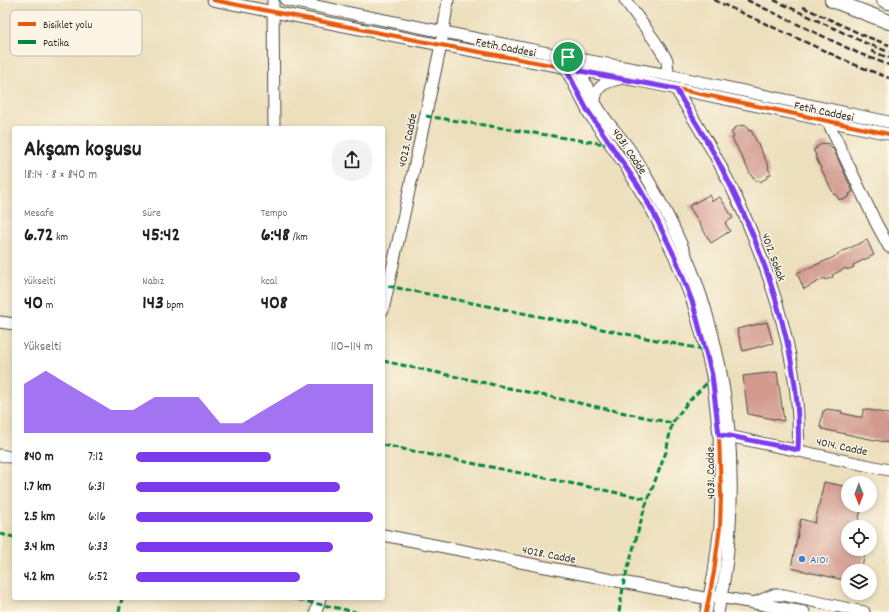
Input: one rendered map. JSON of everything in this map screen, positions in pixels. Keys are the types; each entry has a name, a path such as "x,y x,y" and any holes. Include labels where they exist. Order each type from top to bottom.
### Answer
{"main road":[{"path":"832,0 889,22"},
{"path":"884,0 889,2"}],"street":[{"name":"Fetih Caddesi","path":"213,0 676,89 889,134"},
{"path":"273,0 274,126"},
{"name":"Fetih Caddesi","path":"286,0 568,57 668,75 889,122"},
{"name":"4023. Cadde","path":"385,301 441,45 448,0"},
{"path":"625,0 667,60 668,75"},
{"path":"566,69 568,57"},
{"path":"580,71 582,59"},
{"name":"4031. Cadde","path":"566,69 590,115 639,187 675,257 693,304 712,375 719,435 721,495 720,526 710,597 706,612"},
{"name":"4031. Cadde","path":"580,71 598,108 630,150 672,225 689,263 710,323 719,357 730,436 732,483 727,562 722,597 718,612"},
{"path":"595,101 595,95 603,84 620,79"},
{"name":"4012. Sokak","path":"676,89 719,164 766,268 779,312 793,375 798,419 798,450"},
{"path":"828,122 889,247"},
{"path":"0,322 12,324"},
{"name":"4014. Cadde","path":"719,435 730,436 889,470"},
{"path":"0,455 12,458"},
{"name":"4028. Cadde","path":"385,536 710,597 722,597 804,612"},
{"path":"754,603 773,594 864,612"},
{"path":"316,612 319,600"}],"building":[{"path":"741,125 746,125 749,131 751,130 769,167 768,168 771,174 760,182 759,180 756,182 753,176 752,177 732,138 734,137 731,132 734,130 733,129"},
{"path":"824,143 828,143 832,149 833,148 853,192 849,194 850,196 843,200 842,198 839,200 836,194 834,195 813,150"},
{"path":"709,195 712,201 720,197 733,218 725,223 730,231 711,243 689,206"},
{"path":"867,240 874,255 853,265 854,267 847,270 846,268 832,275 833,277 826,280 825,278 804,289 797,273 832,258 839,253"},
{"path":"767,322 773,343 743,351 737,329"},
{"path":"777,372 784,421 748,414 743,376"},
{"path":"826,409 842,411 841,413 858,417 862,417 864,409 889,414 889,443 822,429 822,427 820,427 823,411"},
{"path":"824,482 841,486 841,512 860,512 859,520 841,520 841,556 864,556 863,564 841,564 841,579 791,568 801,519 815,523"}],"railway":[{"path":"714,0 853,64 889,78"},
{"path":"747,0 858,53 889,65"},
{"path":"774,0 863,42 889,52"},
{"path":"803,7 865,36 889,45"},
{"path":"871,51 889,58"}],"marked path":[{"path":"426,116 604,144 609,142"},
{"path":"388,286 706,350"},
{"path":"385,361 672,423"},
{"path":"619,612 624,582 644,510 666,452 672,423 688,402 712,378"},
{"path":"385,445 648,499"},
{"path":"0,534 12,537"},
{"path":"119,612 122,600"},
{"path":"299,600 356,612"}],"cycle path":[{"path":"213,0 441,45 640,81 889,134"},
{"path":"568,57 566,69 586,108 639,187 675,257 693,303 712,375 719,435 721,495 720,526 714,572 706,612"}],"place":[{"name":"A101","path":"802,559"}],"route":[{"path":"568,57 582,59 580,71 620,79 640,81 676,89 708,142 729,184 766,268 779,312 793,375 798,419 798,450 719,435 712,375 706,350 693,304 675,257 639,187 586,108 566,69 568,57"}]}
